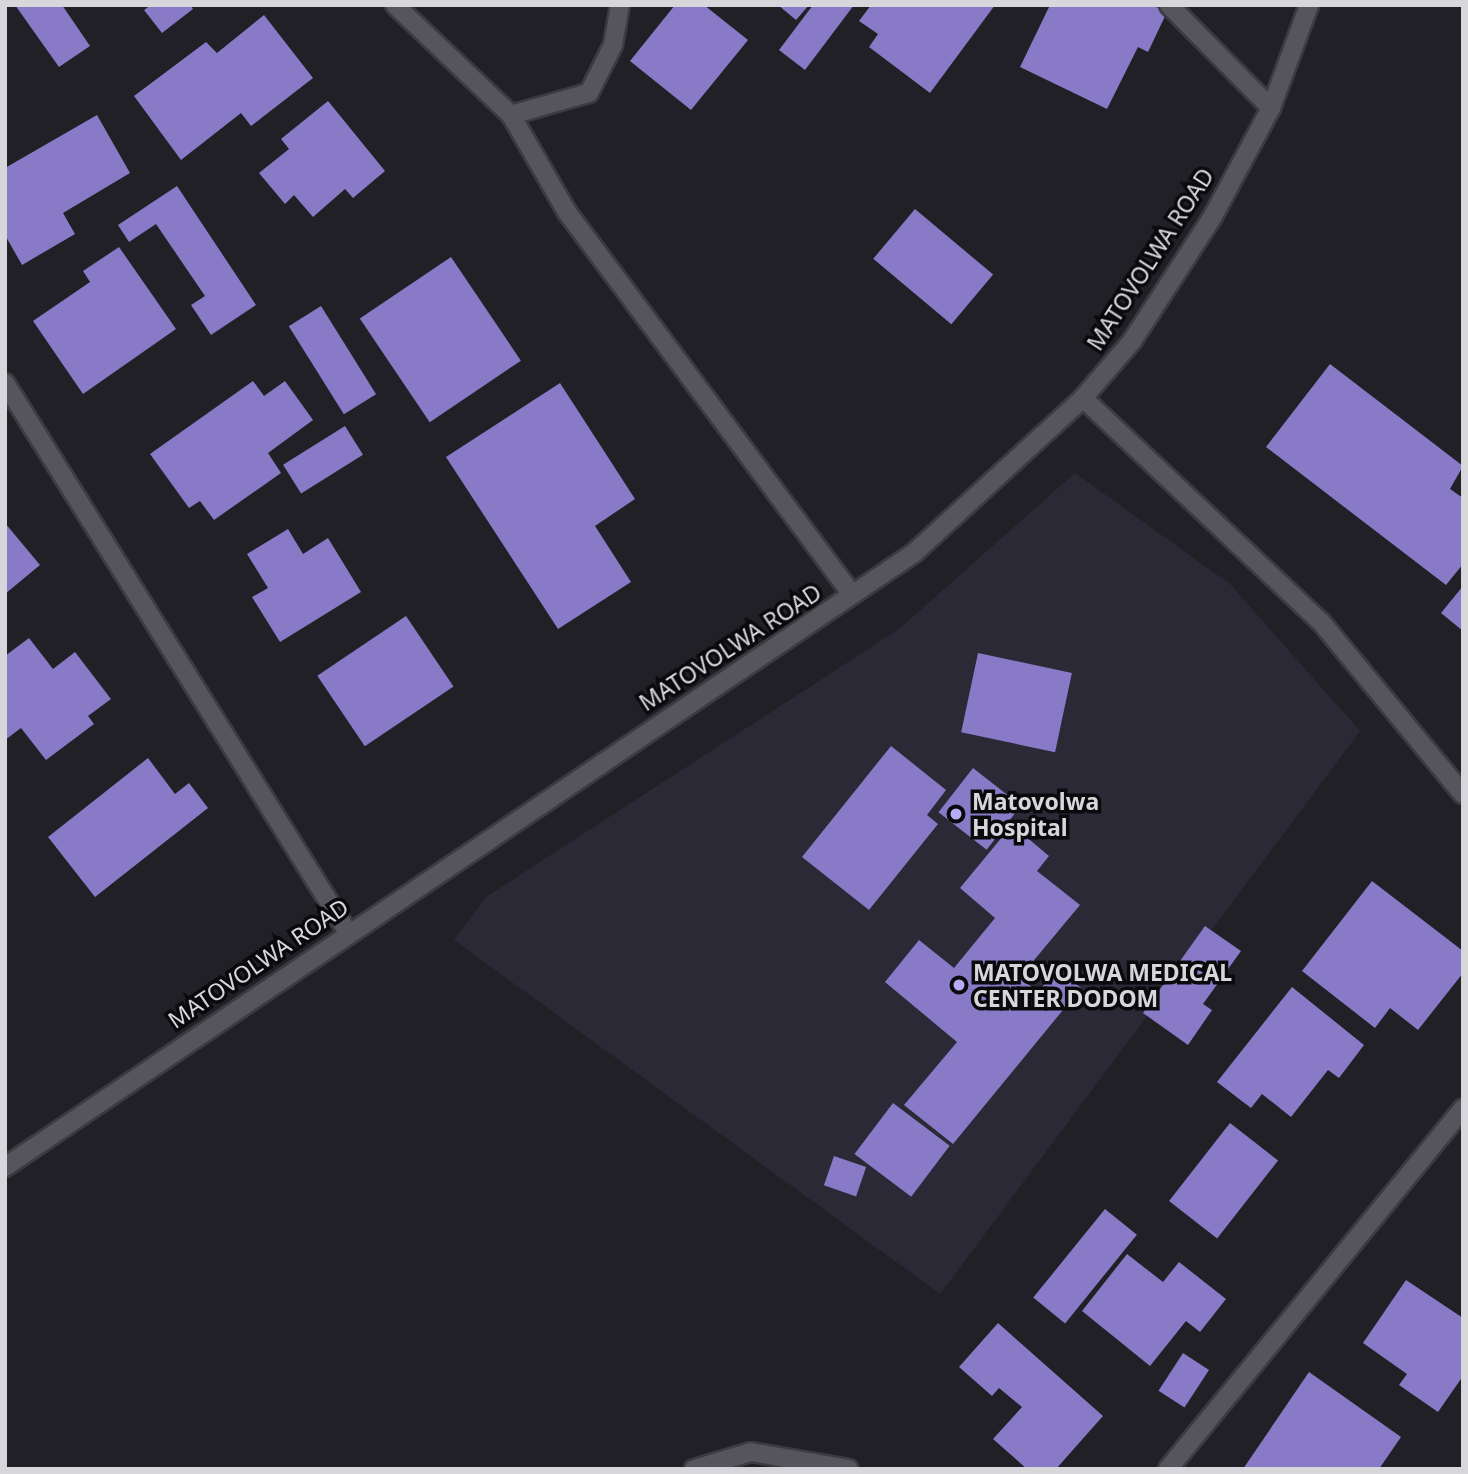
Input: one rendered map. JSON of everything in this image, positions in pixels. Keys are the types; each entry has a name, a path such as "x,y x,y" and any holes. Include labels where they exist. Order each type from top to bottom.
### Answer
{"street":[{"path":"395,5 511,115 567,212 852,595"},
{"path":"511,115 589,93 613,45 620,5"},
{"path":"1168,5 1271,108"},
{"name":"MATOVOLWA ROAD","path":"5,1167 347,931 914,553 1083,398 1132,341 1212,218 1271,108 1309,5"},
{"path":"6,387 347,931"},
{"path":"1083,398 1321,622 1463,794"},
{"path":"1168,1469 1463,1108"},
{"path":"694,1469 751,1451 849,1469"}],"shaded area":[{"name":"Matovolwa Hospital","path":"1075,473 1230,584 1360,731 940,1294 454,940 486,897 899,629"}],"building":[{"path":"15,5 62,5 90,46 59,67"},
{"path":"151,5 190,5 193,9 162,33 144,10"},
{"path":"675,5 704,5 748,40 691,110 630,61"},
{"path":"778,5 809,5 796,20"},
{"path":"813,5 854,5 805,70 779,50"},
{"path":"871,5 995,5 930,93 869,47 878,34 859,21"},
{"path":"1050,5 1152,5 1167,12 1148,52 1138,47 1107,109 1020,67"},
{"path":"264,15 313,78 251,126 241,113 181,160 134,96 206,42 217,53"},
{"path":"328,101 385,171 353,198 345,189 313,217 294,195 285,204 259,173 289,149 281,139"},
{"path":"97,115 130,173 63,213 75,234 22,265 5,235 5,168"},
{"path":"177,186 256,305 211,335 191,305 205,296 156,224 129,242 118,225"},
{"path":"915,209 993,275 951,324 873,259"},
{"path":"119,247 176,329 83,394 33,321 90,282 83,271"},
{"path":"451,257 521,361 430,422 360,319"},
{"path":"321,306 376,394 344,414 289,326"},
{"path":"1330,364 1463,466 1450,489 1463,498 1463,564 1446,585 1266,447"},
{"path":"253,381 264,396 285,381 313,420 268,453 281,473 214,520 200,501 189,508 150,454"},
{"path":"560,383 635,499 595,526 631,582 558,629 446,457"},
{"path":"345,426 363,455 301,494 283,465"},
{"path":"5,523 40,565 5,594"},
{"path":"288,529 303,554 328,538 361,592 280,642 252,597 268,588 247,554"},
{"path":"1463,586 1463,631 1441,613"},
{"path":"406,616 454,686 365,746 317,676"},
{"path":"29,638 53,669 75,652 111,699 88,716 94,724 46,760 21,728 5,740 5,656"},
{"path":"978,653 1072,673 1055,752 961,732"},
{"name":"Matovolwa Hospital","path":"891,746 946,790 927,815 938,824 869,910 802,857"},
{"path":"148,758 175,794 189,783 208,808 95,897 48,837"},
{"path":"973,768 1021,806 987,850 939,812"},
{"name":"MATOVOLWA MEDICAL CENTER DODOM","path":"1012,825 1049,856 1037,871 1080,905 1020,977 1038,992 1057,969 1081,988 953,1144 904,1105 957,1042 885,982 919,940 954,968 995,918 960,888"},
{"path":"1372,881 1463,951 1463,973 1418,1030 1390,1008 1375,1028 1302,971"},
{"path":"1205,926 1241,951 1203,1004 1212,1010 1188,1045 1143,1013"},
{"path":"1292,987 1364,1045 1339,1078 1328,1070 1291,1117 1262,1094 1251,1108 1217,1082"},
{"path":"893,1103 950,1146 911,1197 854,1154"},
{"path":"1230,1123 1278,1161 1217,1239 1169,1201"},
{"path":"834,1156 866,1167 856,1196 824,1185"},
{"path":"1105,1209 1137,1235 1065,1323 1033,1298"},
{"path":"1127,1254 1163,1282 1179,1262 1226,1299 1200,1332 1186,1321 1150,1366 1082,1311"},
{"path":"1406,1280 1463,1318 1463,1376 1438,1412 1399,1385 1407,1374 1363,1343"},
{"path":"998,1323 1103,1416 1056,1469 1027,1469 993,1439 1022,1407 999,1388 992,1396 959,1367"},
{"path":"1183,1353 1209,1370 1184,1408 1158,1391"},
{"path":"1309,1372 1401,1437 1379,1469 1243,1469"}],"place":[{"name":"Matovolwa Hospital","path":"956,814"},
{"name":"MATOVOLWA MEDICAL CENTER DODOM","path":"959,985"}]}
